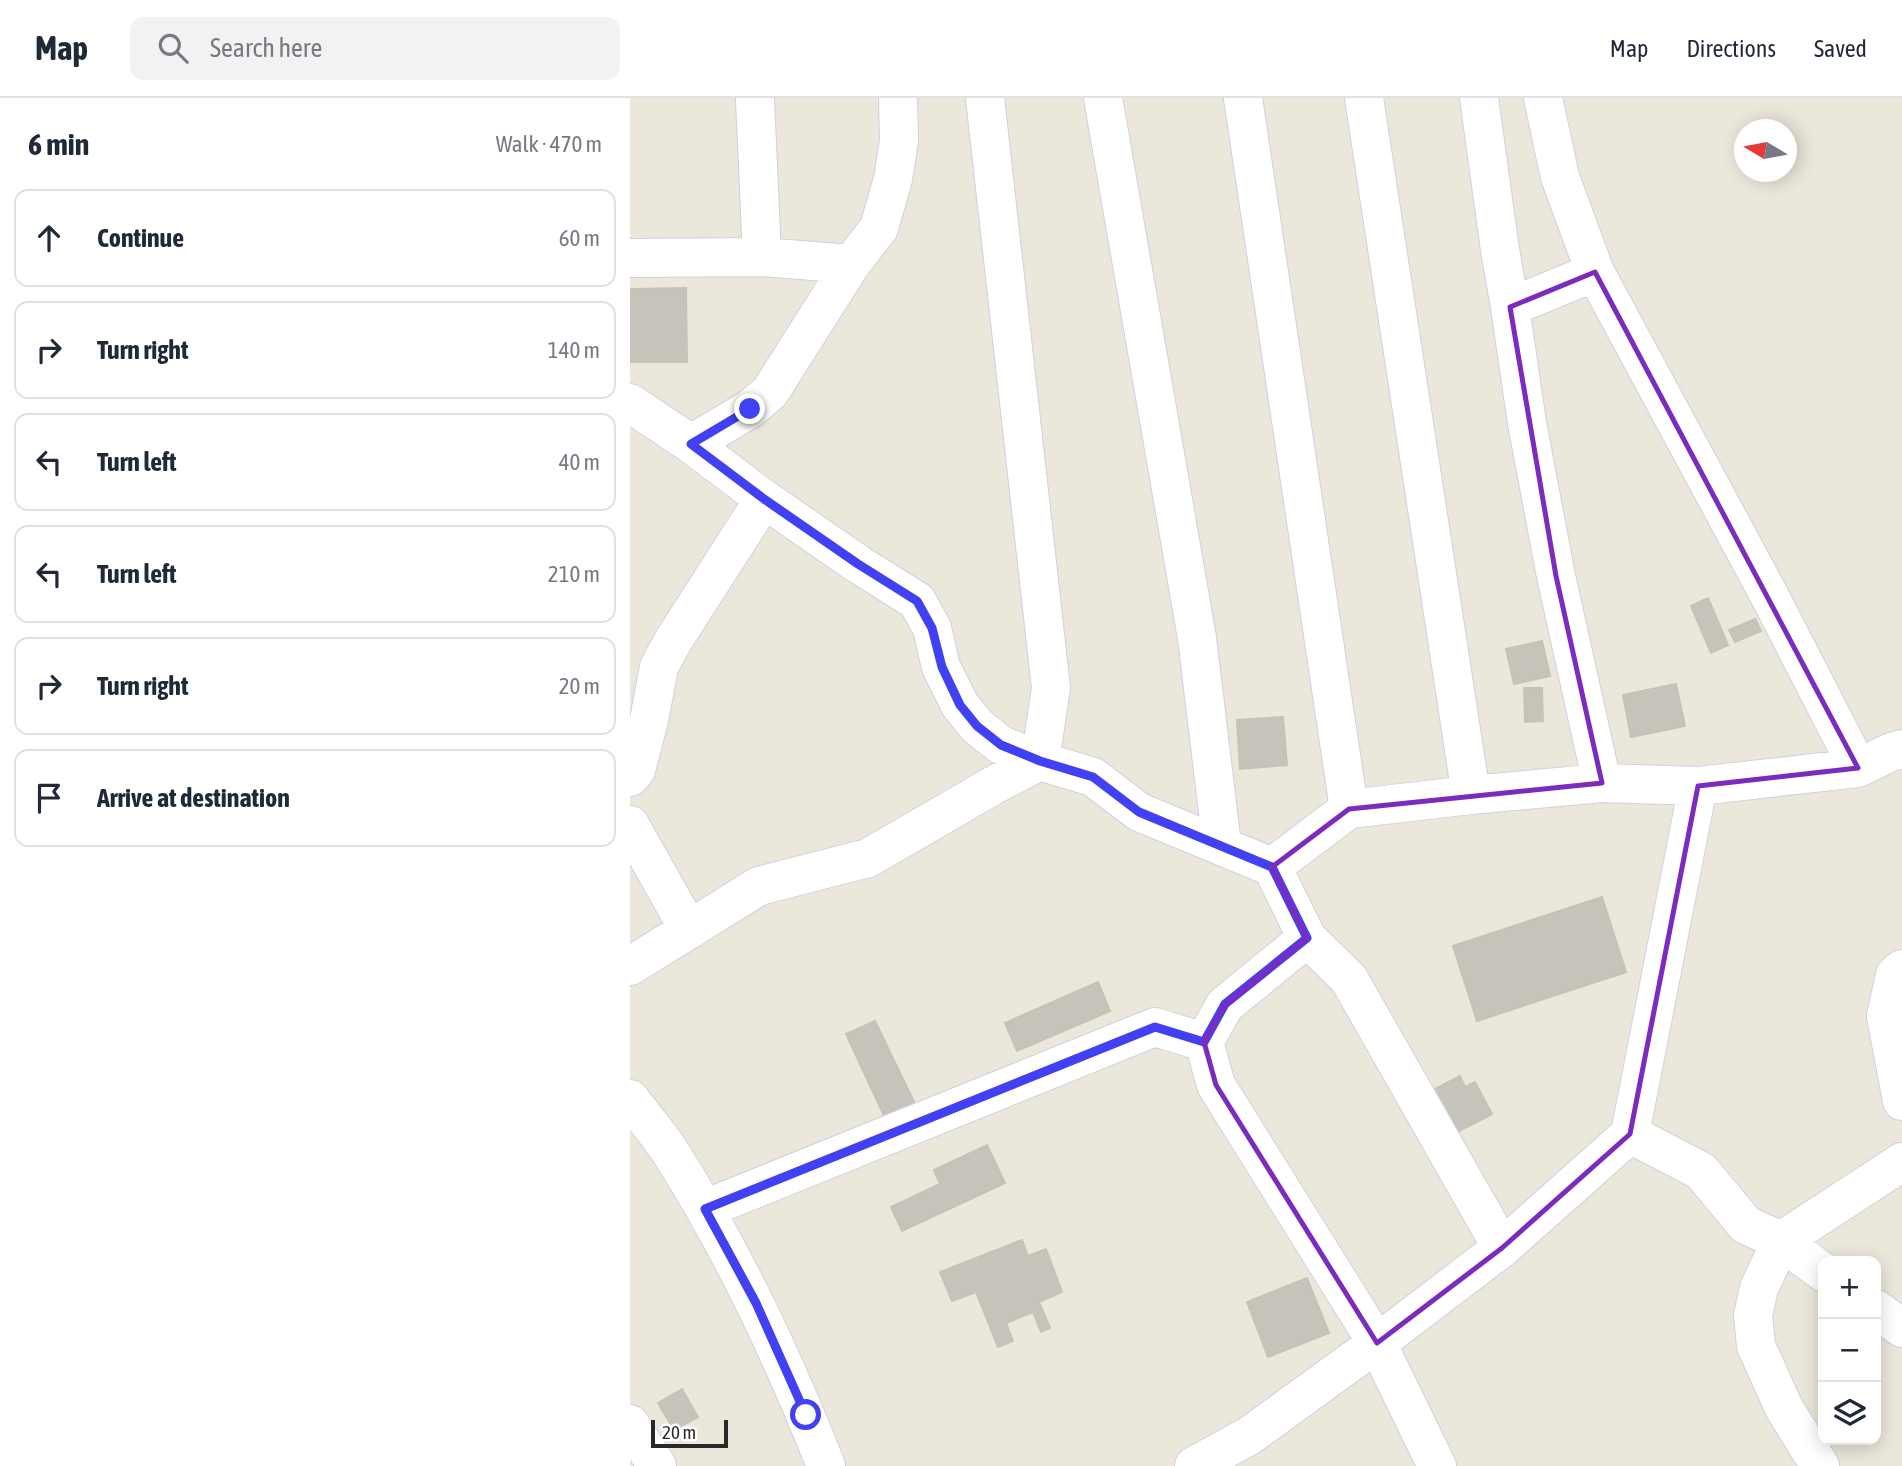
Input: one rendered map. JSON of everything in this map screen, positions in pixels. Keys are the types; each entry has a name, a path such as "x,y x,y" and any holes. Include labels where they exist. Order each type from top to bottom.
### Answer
{"street":[{"path":"755,98 762,257"},
{"path":"691,444 750,409 771,392 851,264 879,228 893,179 899,141 898,98"},
{"path":"985,98 1051,688 1040,761"},
{"path":"1103,98 1197,638 1222,845"},
{"path":"1243,98 1349,809"},
{"path":"1364,98 1471,795"},
{"path":"1479,98 1527,423 1556,576 1602,783"},
{"path":"1272,867 1349,809 1602,783 1698,786 1888,758 1768,593 1595,272 1560,177 1543,98"},
{"path":"630,258 762,257 851,264"},
{"path":"1510,307 1595,272"},
{"path":"630,403 858,564 917,601 932,628 942,667 960,705 977,726 1001,745 1040,761 1093,777 1139,812 1272,867 1307,938 1349,979 1502,1248"},
{"path":"630,777 636,770 659,667 764,499"},
{"path":"630,966 759,886 868,858 1040,761"},
{"path":"1194,1466 1249,1436 1502,1248 1630,1134 1698,786"},
{"path":"630,825 689,930"},
{"path":"1307,938 1225,1004 1204,1042 1216,1085 1377,1343 1437,1466"},
{"path":"1902,969 1895,975 1886,1016 1902,1101"},
{"path":"705,1209 1155,1027 1204,1042"},
{"path":"630,1099 667,1148 705,1209 756,1303 826,1466"},
{"path":"1630,1134 1701,1171 1746,1225 1781,1241 1818,1268"},
{"path":"1820,1466 1784,1408 1756,1346 1753,1315 1759,1288 1781,1241 1902,1162"},
{"path":"1881,1313 1902,1328"},
{"path":"630,1424 657,1466"}],"highlighted area":[{"path":"1595,272 1858,768 1698,786 1630,1134 1502,1248 1377,1343 1216,1085 1204,1042 1225,1005 1307,938 1272,867 1349,809 1602,783 1556,576 1510,307"}],"building":[{"path":"686,288 687,362 630,362 630,289"},
{"path":"1708,598 1728,645 1711,653 1691,606"},
{"path":"1755,619 1761,631 1735,642 1729,630"},
{"path":"1542,641 1550,676 1514,684 1506,649"},
{"path":"1676,684 1685,726 1631,737 1623,695"},
{"path":"1524,688 1542,688 1543,721 1525,722"},
{"path":"1283,717 1287,765 1240,769 1237,720"},
{"path":"1602,897 1626,972 1477,1021 1453,946"},
{"path":"1098,982 1110,1011 1017,1051 1005,1023"},
{"path":"875,1021 915,1104 885,1118 846,1034"},
{"path":"1460,1076 1465,1087 1475,1082 1492,1114 1446,1138 1424,1095"},
{"path":"987,1145 1005,1183 902,1231 891,1207 940,1184 934,1170"},
{"path":"1022,1240 1028,1256 1046,1249 1062,1292 1039,1302 1050,1328 1041,1332 1033,1312 1006,1323 1013,1341 998,1347 976,1292 952,1301 940,1272"},
{"path":"1307,1278 1329,1333 1268,1357 1247,1302"},
{"path":"682,1389 698,1417 674,1430 658,1403"}],"route":[{"path":"750,409 691,444 764,499 917,601 932,628 942,667 960,705 977,726 1001,745 1040,761 1093,777 1139,812 1272,867 1307,938 1225,1004 1204,1042 1155,1027 705,1209 756,1303 806,1415"}]}
